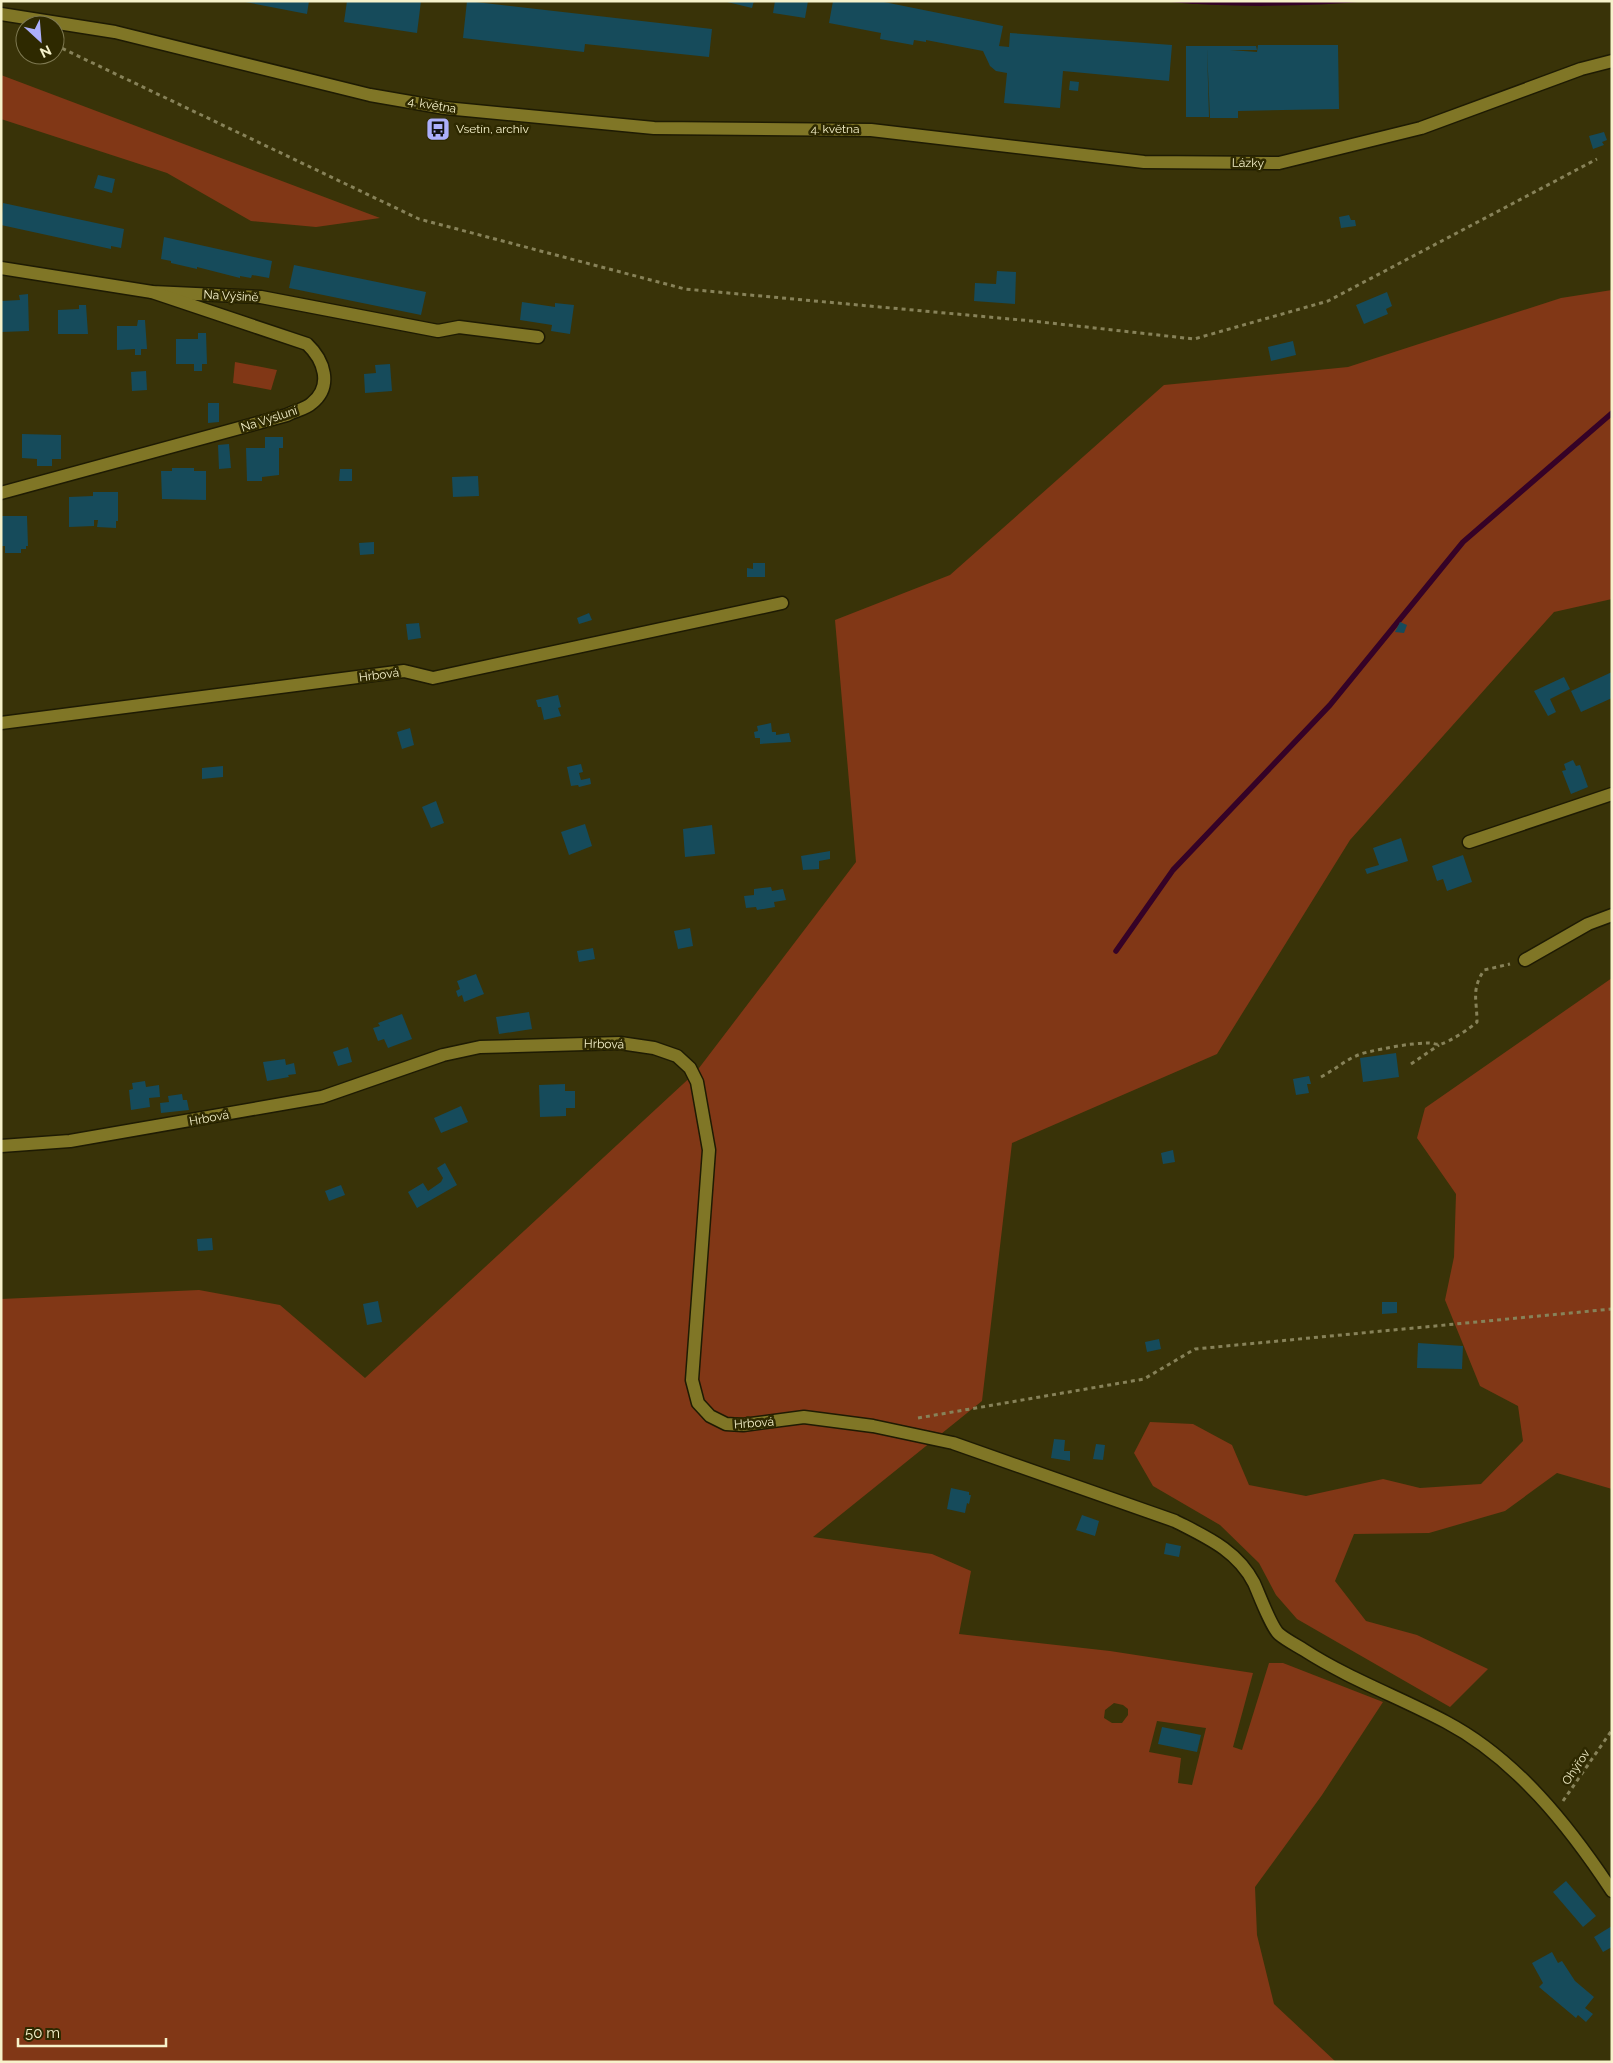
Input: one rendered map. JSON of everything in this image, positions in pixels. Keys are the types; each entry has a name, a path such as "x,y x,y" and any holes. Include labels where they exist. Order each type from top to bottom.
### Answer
{"street":[{"name":"4. května","path":"1,14 115,32 370,95 445,108 654,128 871,130"},
{"name":"Lázky","path":"871,130 1144,162 1279,163 1421,128 1581,69 1612,61"},
{"name":"Na Výšině","path":"1,268 152,292 261,297 438,331 459,327 538,337"},
{"name":"Na Výsluní","path":"1,494 287,415 312,404 322,392 325,382 322,365 317,353 307,344 152,292"},
{"name":"Hrbová","path":"1,724 404,671 433,678 782,603"},
{"path":"1469,842 1612,794"},
{"path":"1525,960 1588,924 1612,915"},
{"name":"Hrbová","path":"1,1146 70,1141 322,1098 443,1055 480,1047 620,1044 654,1048 677,1056 690,1068 697,1082 709,1150 692,1380 698,1403 710,1416 726,1424 743,1425 804,1417 873,1426 953,1444 1175,1521 1207,1537 1237,1557 1252,1580 1277,1633 1322,1661 1448,1723 1484,1746 1516,1773 1554,1814 1612,1891"}],"path":[{"path":"65,50 419,219 685,289 1022,320 1194,339 1328,301 1597,158"},
{"path":"1411,1064 1477,1022 1474,1000 1478,979 1484,970 1525,960"},
{"path":"1321,1077 1337,1069 1346,1060 1369,1051 1429,1043 1440,1044"},
{"path":"912,1419 1144,1379 1195,1349 1612,1309"},
{"name":"Ohýřov","path":"1554,1814 1612,1730"}],"shaded area":[{"path":"1160,1 1370,1 1318,5 1265,6 1212,5"},
{"path":"1,75 380,218 316,227 251,221 167,173 1,119"},
{"path":"1612,290 1612,599 1554,612 1350,840 1217,1054 1012,1143 982,1401 813,1537 932,1554 971,1571 959,1634 1110,1651 1253,1673 1233,1747 1242,1750 1269,1663 1283,1663 1383,1702 1322,1795 1255,1887 1257,1935 1274,2004 1336,2062 1,2062 1,1299 199,1290 280,1305 365,1378 696,1072 856,862 835,620 950,575 1164,385 1348,367 1561,298","holes":["1114,1703 1123,1705 1128,1709 1128,1715 1122,1723 1112,1723 1104,1718 1105,1710","1157,1721 1206,1728 1192,1785 1178,1783 1181,1758 1149,1752"]},
{"path":"235,362 277,370 271,390 233,383"},
{"path":"1612,978 1612,1489 1557,1473 1505,1511 1429,1533 1354,1534 1335,1581 1366,1621 1417,1635 1488,1669 1450,1707 1297,1619 1276,1595 1259,1563 1220,1525 1153,1486 1134,1453 1150,1422 1193,1424 1232,1445 1249,1485 1306,1496 1383,1479 1420,1488 1481,1484 1523,1441 1518,1406 1480,1386 1445,1300 1454,1257 1456,1194 1417,1138 1425,1108"}],"building":[{"path":"240,1 309,1 307,14"},
{"path":"347,1 421,1 417,33 344,22"},
{"path":"467,1 712,29 709,57 585,44 584,52 463,38"},
{"path":"723,1 754,1 752,8"},
{"path":"775,1 808,1 805,18 773,13"},
{"path":"833,1 879,1 1003,26 999,46 1009,47 1010,33 1172,45 1169,81 1063,71 1060,108 1004,103 1007,73 996,71 990,66 983,51 926,40 926,42 914,40 913,45 880,39 881,33 829,23"},
{"path":"1258,45 1338,45 1339,109 1238,111 1238,118 1210,118 1207,48 1209,117 1186,117 1186,46 1256,46 1257,50 1230,50 1257,52"},
{"path":"1070,81 1079,82 1078,91 1069,90"},
{"path":"1604,132 1607,140 1602,142 1604,145 1593,149 1589,136"},
{"path":"98,175 115,179 112,193 94,188"},
{"path":"3,203 124,229 121,248 111,246 111,249 1,225"},
{"path":"1349,215 1351,220 1355,220 1356,226 1341,228 1339,217"},
{"path":"164,237 272,261 269,278 252,275 251,278 240,276 240,278 197,267 197,269 171,263 171,261 161,259"},
{"path":"294,265 426,292 421,315 289,288"},
{"path":"997,271 1016,272 1015,304 974,301 975,283 996,284"},
{"path":"1387,292 1392,306 1386,309 1388,314 1364,324 1356,305"},
{"path":"28,294 29,331 1,332 1,301 20,300 19,295"},
{"path":"522,302 555,307 555,303 574,305 570,334 551,331 552,325 520,320"},
{"path":"79,305 86,305 88,334 58,334 58,310 79,309"},
{"path":"138,320 145,320 147,349 141,349 141,355 135,355 135,349 117,350 117,326 137,326"},
{"path":"198,333 206,333 207,364 202,364 202,371 194,371 194,364 176,364 176,339 198,339"},
{"path":"1293,341 1296,355 1271,361 1268,347"},
{"path":"390,364 392,391 365,393 364,374 376,373 375,365"},
{"path":"146,371 147,390 132,391 131,372"},
{"path":"208,403 219,403 219,422 208,423"},
{"path":"22,434 61,435 61,459 52,459 52,466 37,466 37,459 22,458"},
{"path":"265,437 283,437 283,448 279,448 279,475 262,477 262,481 247,481 246,448 265,448"},
{"path":"229,444 231,468 219,469 218,445"},
{"path":"172,468 194,468 194,471 206,471 206,500 162,499 161,471 172,471"},
{"path":"340,469 352,469 352,481 339,481"},
{"path":"478,476 479,496 453,497 452,477"},
{"path":"93,492 118,492 118,521 116,521 116,528 97,527 98,520 94,520 94,526 69,527 69,497 93,496"},
{"path":"2,516 27,516 28,546 26,546 26,549 21,549 21,553 5,553 5,546 1,546"},
{"path":"374,542 374,554 360,555 359,543"},
{"path":"753,563 765,563 765,577 747,577 747,568 753,569"},
{"path":"589,613 592,620 579,624 577,618"},
{"path":"1400,622 1407,625 1404,633 1395,632"},
{"path":"419,623 421,638 408,640 406,624"},
{"path":"1612,672 1612,698 1581,712 1571,691"},
{"path":"1564,677 1570,689 1550,699 1556,712 1548,716 1534,691"},
{"path":"558,695 561,707 558,708 561,716 544,720 541,707 538,707 536,700"},
{"path":"771,723 772,732 776,732 776,735 789,733 791,742 760,744 760,738 755,738 754,732 758,731 757,726"},
{"path":"410,728 414,745 402,749 397,732"},
{"path":"1573,760 1576,766 1580,765 1588,787 1571,794 1562,771 1566,770 1564,764"},
{"path":"581,764 583,772 579,773 581,780 590,778 591,784 579,787 578,785 571,786 567,767"},
{"path":"223,766 223,777 202,779 202,768"},
{"path":"436,801 444,823 431,828 422,807"},
{"path":"585,824 592,846 569,855 561,832"},
{"path":"712,825 715,854 685,857 683,829"},
{"path":"1401,838 1408,861 1367,874 1365,869 1379,865 1373,848"},
{"path":"830,851 830,859 819,861 819,869 803,870 801,856"},
{"path":"1463,855 1472,882 1447,891 1443,879 1437,881 1432,866"},
{"path":"771,887 772,891 783,889 786,900 774,902 775,907 757,910 756,907 746,908 744,896 754,895 754,889"},
{"path":"690,928 693,946 678,949 674,931"},
{"path":"593,948 595,959 579,962 577,951"},
{"path":"476,974 484,994 464,1002 462,995 458,997 456,991 460,989 457,981"},
{"path":"529,1012 532,1029 499,1034 496,1017"},
{"path":"402,1014 412,1039 388,1048 384,1039 378,1041 373,1028 380,1026 378,1023"},
{"path":"348,1047 352,1062 338,1066 333,1052"},
{"path":"1396,1053 1399,1077 1363,1082 1360,1058"},
{"path":"285,1059 286,1065 294,1063 296,1074 267,1081 263,1062"},
{"path":"1309,1076 1311,1084 1307,1084 1309,1093 1296,1095 1293,1079"},
{"path":"145,1081 146,1087 159,1085 160,1097 149,1098 150,1107 131,1110 129,1090 133,1089 132,1083"},
{"path":"565,1084 565,1091 575,1091 575,1108 566,1108 566,1116 540,1117 539,1085"},
{"path":"182,1094 183,1100 187,1100 189,1110 161,1113 160,1103 169,1102 168,1096"},
{"path":"461,1106 468,1122 441,1133 434,1118"},
{"path":"1173,1150 1175,1162 1163,1164 1161,1153"},
{"path":"445,1163 457,1185 417,1208 408,1192 423,1183 428,1191 441,1182 443,1178 437,1168"},
{"path":"341,1185 345,1195 329,1201 325,1191"},
{"path":"212,1238 213,1250 198,1251 197,1239"},
{"path":"378,1301 382,1322 367,1325 363,1304"},
{"path":"1382,1302 1397,1302 1397,1313 1382,1314"},
{"path":"1159,1339 1161,1349 1147,1352 1145,1342"},
{"path":"1418,1343 1463,1346 1462,1369 1417,1368"},
{"path":"1054,1439 1065,1440 1064,1451 1070,1451 1070,1461 1051,1458"},
{"path":"1096,1444 1105,1445 1103,1460 1093,1459"},
{"path":"951,1488 969,1492 969,1495 971,1495 965,1513 947,1509"},
{"path":"1082,1515 1099,1521 1095,1536 1076,1530"},
{"path":"1166,1543 1181,1546 1179,1557 1164,1554"},
{"path":"1162,1727 1201,1735 1197,1752 1158,1744"},
{"path":"1566,1881 1596,1916 1583,1927 1553,1892"},
{"path":"1612,1926 1612,1947 1603,1952 1594,1937"},
{"path":"1552,1952 1558,1963 1562,1961 1575,1981 1594,1997 1585,2008 1593,2014 1586,2022 1578,2015 1576,2018 1539,1987 1543,1983 1532,1963"}],"waterway":[{"path":"1116,951 1173,870 1330,705 1463,542 1612,413"}],"place":[{"name":"Vsetín, archiv","path":"438,129"}]}
